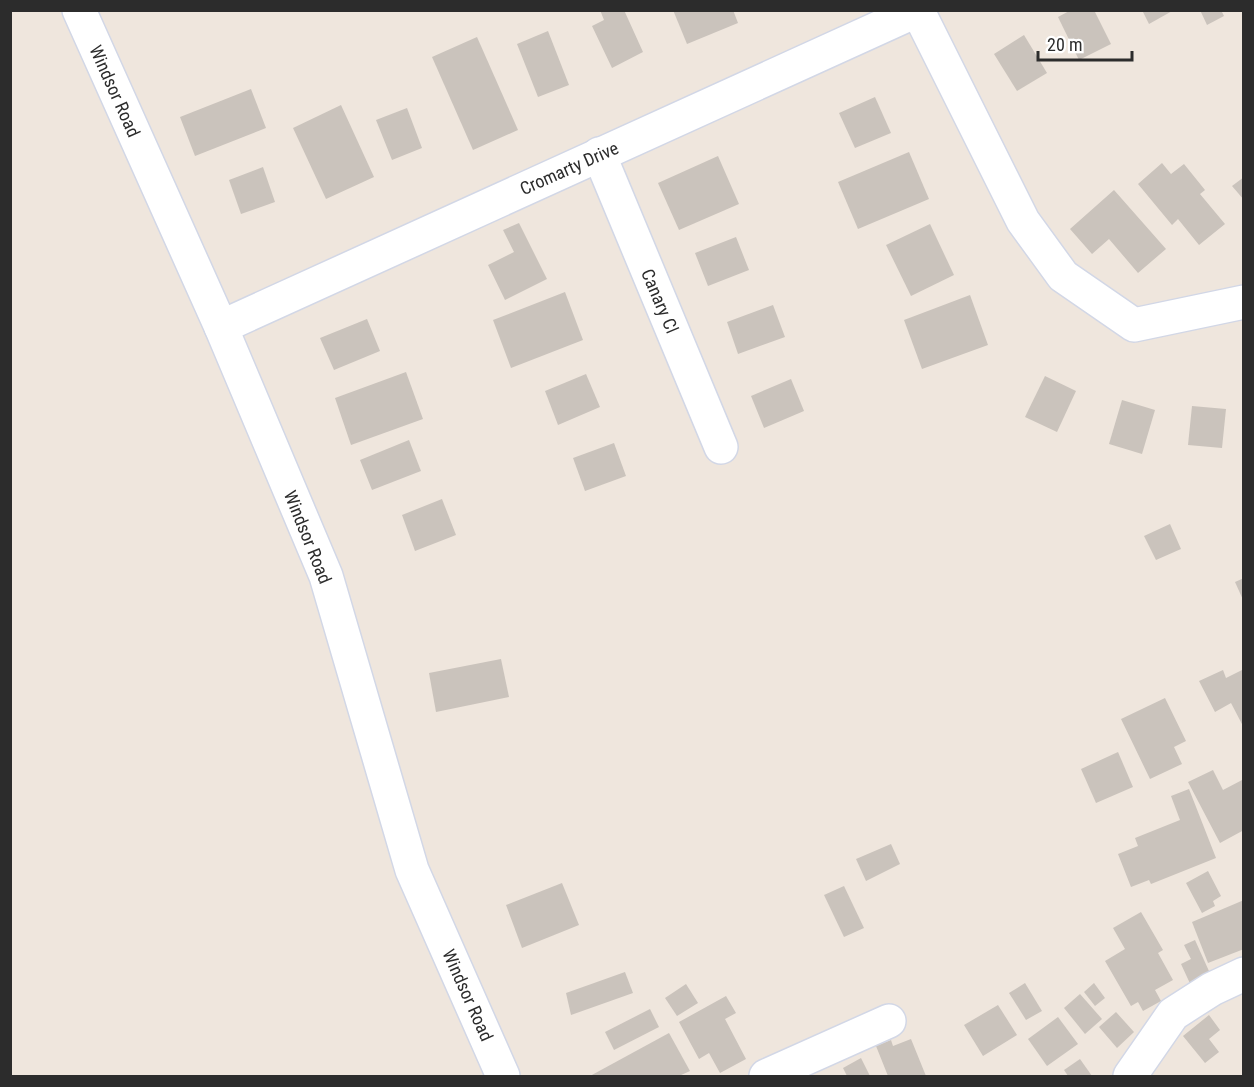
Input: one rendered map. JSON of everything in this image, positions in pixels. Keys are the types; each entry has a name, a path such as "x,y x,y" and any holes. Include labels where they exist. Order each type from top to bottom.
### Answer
{"street":[{"name":"Windsor Road","path":"79,10 221,327 326,576 412,870 503,1077"},
{"name":"Cromarty Drive","path":"221,327 918,11"},
{"path":"918,11 1023,221 1063,276 1134,325 1244,302"},
{"name":"Canary Cl","path":"599,154 721,447"},
{"path":"1130,1077 1173,1014 1212,989 1244,974"},
{"path":"766,1077 889,1021"}],"building":[{"path":"600,10 624,10 643,52 612,68 592,26 604,20"},
{"path":"673,10 733,10 738,23 687,44"},
{"path":"1071,10 1094,10 1111,44 1079,60 1058,17"},
{"path":"1142,10 1174,10 1149,24"},
{"path":"1200,10 1221,10 1224,16 1207,25"},
{"path":"548,31 569,85 538,97 517,44"},
{"path":"1024,35 1047,73 1017,91 994,54"},
{"path":"477,37 518,130 473,150 432,57"},
{"path":"251,89 266,128 195,156 180,117"},
{"path":"875,97 891,133 855,148 839,113"},
{"path":"341,105 374,177 326,199 293,128"},
{"path":"407,108 422,148 392,160 376,120"},
{"path":"909,152 929,199 858,229 838,182"},
{"path":"718,156 739,204 679,230 658,183"},
{"path":"1162,163 1171,174 1184,164 1205,190 1200,194 1225,224 1199,245 1178,219 1172,225 1138,184"},
{"path":"263,167 275,202 241,214 229,180"},
{"path":"1244,177 1244,200 1232,186"},
{"path":"1114,190 1166,249 1138,273 1109,239 1092,254 1070,229"},
{"path":"519,223 547,279 505,300 488,265 514,252 503,230"},
{"path":"930,224 954,275 911,296 886,245"},
{"path":"736,237 749,270 708,286 695,253"},
{"path":"565,292 583,340 511,368 493,320"},
{"path":"970,295 988,345 922,369 904,320"},
{"path":"773,305 785,337 738,354 727,322"},
{"path":"367,319 380,351 334,370 320,338"},
{"path":"406,372 423,419 351,445 335,398"},
{"path":"586,374 600,407 558,425 545,391"},
{"path":"1045,376 1076,391 1057,432 1025,417"},
{"path":"791,379 804,411 764,428 751,396"},
{"path":"1122,400 1155,410 1142,454 1109,444"},
{"path":"1192,406 1226,409 1222,448 1188,445"},
{"path":"409,440 421,471 372,490 360,460"},
{"path":"614,443 626,476 585,491 573,458"},
{"path":"442,499 456,535 415,551 402,515"},
{"path":"1170,524 1181,549 1156,560 1144,536"},
{"path":"1244,578 1244,602 1235,582"},
{"path":"501,659 509,697 436,712 429,673"},
{"path":"1244,669 1244,728 1231,703 1215,712 1199,681 1223,670 1226,678"},
{"path":"1165,698 1186,741 1174,747 1182,764 1150,779 1121,719"},
{"path":"1118,752 1133,787 1096,803 1081,769"},
{"path":"1213,770 1223,790 1244,779 1244,830 1220,843 1188,782"},
{"path":"1189,789 1216,858 1151,884 1149,880 1131,887 1118,854 1138,846 1135,838 1180,820 1171,796"},
{"path":"891,844 900,864 866,881 856,859"},
{"path":"1208,871 1221,896 1213,901 1215,906 1202,913 1186,883"},
{"path":"562,883 579,925 522,948 506,905"},
{"path":"844,886 864,928 844,937 824,895"},
{"path":"1244,900 1244,949 1208,963 1192,922"},
{"path":"1141,912 1163,950 1158,953 1173,980 1155,990 1161,1001 1143,1011 1138,1002 1131,1006 1105,961 1125,949 1113,928"},
{"path":"1195,940 1213,980 1193,990 1181,964 1191,959 1184,945"},
{"path":"625,972 633,993 571,1015 566,993"},
{"path":"1025,983 1042,1011 1026,1020 1009,993"},
{"path":"1094,983 1105,998 1095,1006 1084,992"},
{"path":"686,984 698,1003 677,1016 665,998"},
{"path":"1080,994 1102,1019 1085,1034 1064,1008"},
{"path":"726,996 736,1013 725,1019 746,1059 720,1073 709,1053 699,1059 679,1022"},
{"path":"998,1005 1017,1035 983,1056 964,1025"},
{"path":"650,1009 659,1027 614,1050 605,1032"},
{"path":"1116,1012 1134,1032 1117,1048 1099,1027"},
{"path":"1209,1015 1220,1030 1209,1039 1219,1052 1205,1063 1183,1036"},
{"path":"1058,1017 1078,1044 1047,1066 1028,1039"},
{"path":"669,1033 690,1071 679,1076 590,1076"},
{"path":"911,1039 926,1076 888,1076 876,1046 891,1040 893,1046"},
{"path":"861,1058 870,1076 847,1076 843,1068"},
{"path":"1080,1059 1092,1076 1068,1076 1064,1070"}]}
